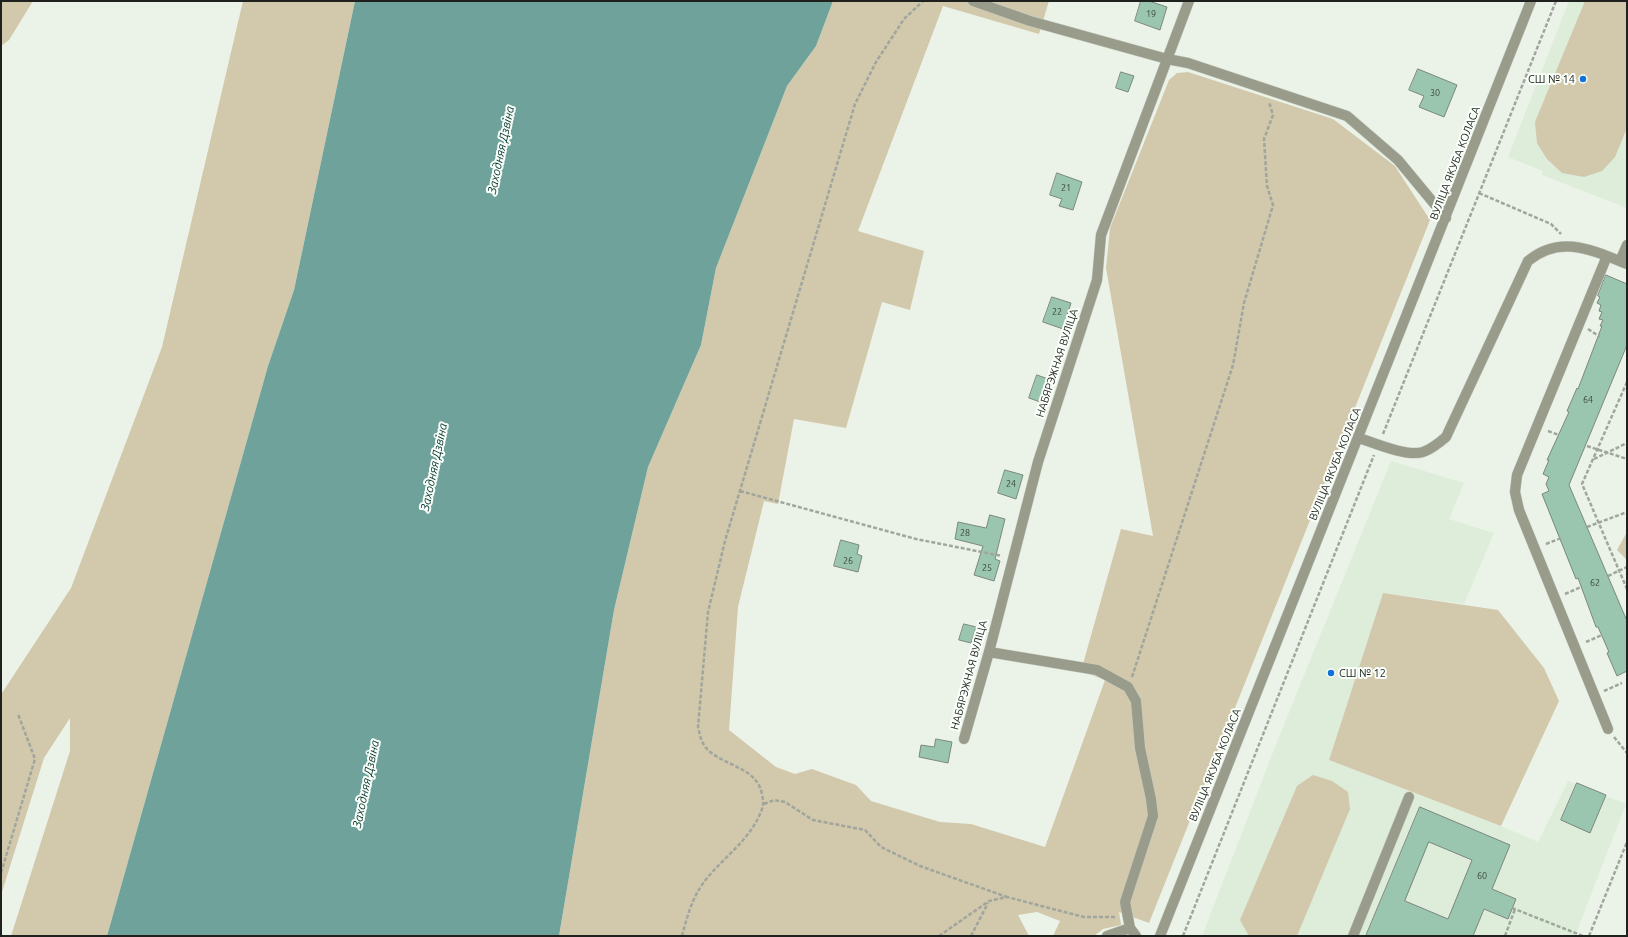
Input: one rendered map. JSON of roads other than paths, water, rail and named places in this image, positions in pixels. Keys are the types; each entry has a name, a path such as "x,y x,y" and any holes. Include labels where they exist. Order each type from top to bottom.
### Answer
{"street":[{"path":"973,1 1030,21 1167,59 1188,63 1347,116 1398,160 1446,218"},
{"name":"НАБЯРЭЖНАЯ ВУЛІЦА","path":"964,739 989,652 1012,558 1038,462 1097,280 1101,236 1189,1"},
{"name":"ВУЛІЦА ЯКУБА КОЛАСА","path":"1160,936 1359,438 1531,1"},
{"path":"1359,438 1408,452 1422,452 1436,445 1446,437 1528,261 1538,252 1552,247 1569,245 1624,262 1627,245"},
{"path":"1607,256 1517,475 1515,492 1519,510 1608,729"},
{"path":"989,652 1097,670 1128,687 1136,702 1140,748 1151,799 1153,816 1125,902 1131,927 1107,936"},
{"path":"1353,936 1409,797"}],"water":[{"name":"Заходняя Дзвіна","path":"355,1 833,1 816,46 787,86 716,268 701,345 648,467 614,610 559,936 107,936 268,366 294,290"}],"place":[{"name":"СШ № 14","path":"1583,79"},
{"name":"СШ № 12","path":"1331,673"}]}
